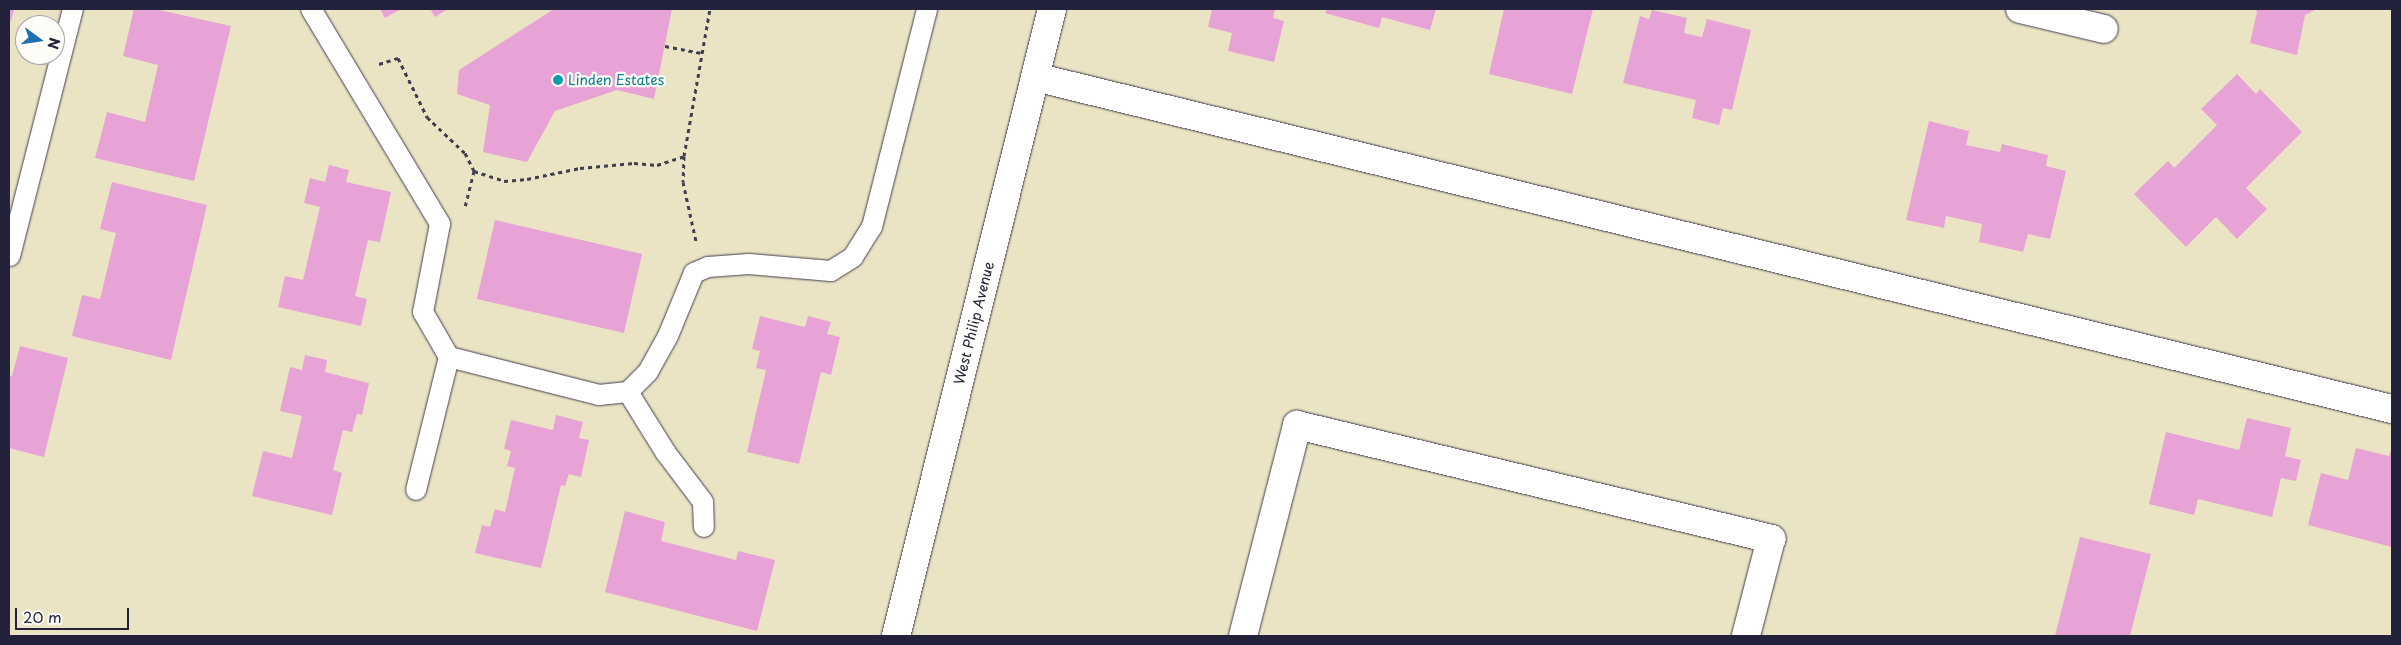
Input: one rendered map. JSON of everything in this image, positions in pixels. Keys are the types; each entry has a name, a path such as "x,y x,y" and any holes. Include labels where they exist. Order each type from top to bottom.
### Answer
{"street":[{"name":"West Philip Avenue","path":"896,636 1052,9"},
{"path":"2020,9 2104,29"},
{"path":"1035,77 2392,409"},
{"path":"1243,636 1297,425 1771,539 1746,636"}],"lane":[{"path":"10,256 73,9"},
{"path":"311,9 440,224 423,312 449,357 416,490"},
{"path":"449,357 599,395 628,392 648,372 668,336 694,273 708,268 749,264 832,271 853,257 872,227 927,9"},
{"path":"628,392 666,453 703,502 704,527"}],"path":[{"path":"708,268 691,227 683,182 684,156 695,104 701,53 710,9"},
{"path":"665,46 701,53"},
{"path":"350,74 398,58 427,117 465,153 474,171 460,225 440,224"},
{"path":"474,171 504,181 527,180 580,168 634,163 657,165 684,156"}],"building":[{"path":"9,9 14,9 11,21 9,21"},
{"path":"134,9 155,9 231,26 194,181 95,158 107,112 145,122 158,65 123,56"},
{"path":"380,9 401,9 385,18"},
{"path":"430,9 448,9 435,17"},
{"name":"Linden Estates","path":"554,9 672,9 654,99 617,90 555,111 527,162 483,152 490,105 457,94 459,70"},
{"path":"1212,9 1275,9 1273,18 1284,21 1274,62 1228,51 1232,33 1208,27"},
{"path":"1327,9 1436,9 1430,30 1382,17 1379,28 1325,13"},
{"path":"1504,9 1593,9 1572,94 1489,74"},
{"path":"2255,9 2317,9 2305,15 2297,55 2250,43 2257,12"},
{"path":"1652,10 1687,18 1684,33 1702,37 1707,19 1751,30 1732,110 1723,108 1719,125 1692,118 1696,100 1623,83 1640,16 1649,19"},
{"path":"2237,74 2256,94 2260,89 2302,132 2246,188 2267,209 2237,239 2216,217 2186,247 2134,194 2168,161 2174,168 2217,125 2201,109"},
{"path":"1929,121 1969,131 1966,145 2000,152 2002,144 2048,155 2046,166 2066,171 2050,239 2028,234 2023,252 1979,242 1982,224 1946,216 1944,228 1906,220"},
{"path":"329,165 349,170 346,182 391,192 380,242 368,240 355,296 367,299 361,326 278,307 285,276 303,280 320,207 304,203 310,178 325,182"},
{"path":"112,182 207,205 171,360 72,336 82,295 100,299 116,233 100,229"},
{"path":"495,220 642,254 624,333 477,299"},
{"path":"760,316 805,327 808,316 831,322 827,334 840,337 831,375 821,372 799,464 747,452 766,370 756,368 760,351 752,349"},
{"path":"20,346 68,358 44,457 9,448 9,375 12,376"},
{"path":"305,355 327,360 325,372 369,383 362,415 357,414 352,432 343,430 333,470 342,473 332,515 252,496 263,451 292,458 302,416 280,411 290,367 302,370"},
{"path":"556,415 583,422 579,438 589,440 581,477 569,474 565,486 561,485 541,568 475,553 482,525 490,527 495,509 505,512 515,468 507,466 511,451 504,449 511,420 553,430"},
{"path":"2247,418 2291,428 2285,456 2301,460 2296,481 2281,478 2272,517 2198,499 2194,515 2149,504 2166,432 2239,450"},
{"path":"2392,447 2392,547 2308,525 2321,473 2348,480 2356,448 2389,456"},
{"path":"625,511 665,522 661,541 736,560 738,551 775,560 757,631 605,592"},
{"path":"2080,537 2151,554 2130,636 2055,636"}],"place":[{"name":"Linden Estates","path":"558,80"}]}
